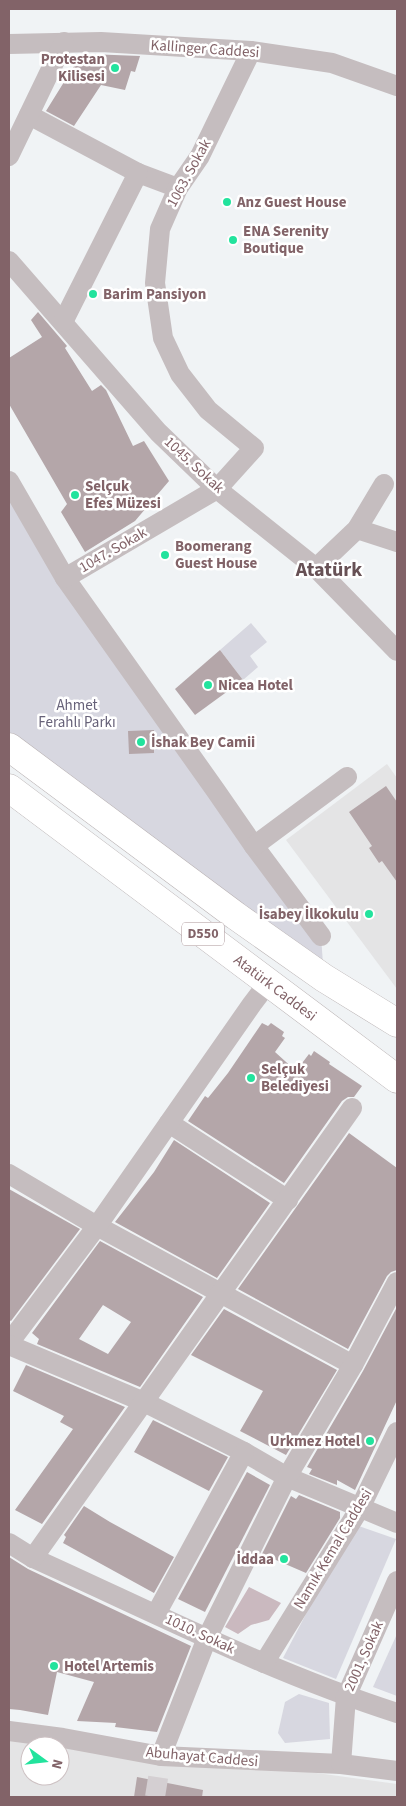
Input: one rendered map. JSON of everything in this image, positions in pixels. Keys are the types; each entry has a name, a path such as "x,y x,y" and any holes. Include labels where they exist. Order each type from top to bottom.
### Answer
{"highway":[{"name":"D550","path":"9,747 324,978 397,1023"},
{"name":"Atatürk Caddesi","path":"9,788 397,1079"}],"street":[{"path":"9,156 64,42"},
{"name":"Kallinger Caddesi","path":"9,44 101,42 251,51 332,64 397,86"},
{"name":"1063. Sokak","path":"251,51 200,156 178,188 160,229 155,282 163,338 180,374 208,410 254,448"},
{"path":"29,115 138,172 178,188"},
{"path":"63,322 138,172"},
{"name":"1045. Sokak","path":"9,261 158,432 217,489 316,568 397,651"},
{"name":"1047. Sokak","path":"65,578 217,489 254,448"},
{"path":"9,481 65,578 254,846 321,936"},
{"path":"316,568 357,529 384,484"},
{"path":"357,529 397,542"},
{"path":"254,846 347,777"},
{"path":"268,983 97,1226 9,1344 144,1402 244,1452 287,1477 397,1523"},
{"path":"33,1558 352,1108"},
{"path":"169,1123 288,1200"},
{"path":"9,1174 97,1226 353,1365"},
{"path":"161,1756 207,1638 287,1477 353,1365 397,1282"},
{"name":"Namık Kemal Caddesi","path":"264,1663 360,1508 397,1432"},
{"path":"156,1614 244,1452"},
{"name":"1010. Sokak","path":"9,1543 33,1558 264,1663 346,1697 397,1713"},
{"name":"2001, Sokak","path":"341,1764 346,1697 397,1581"},
{"name":"Abuhayat Caddesi","path":"9,1731 63,1738 161,1756 341,1764 397,1771"}],"shaded area":[{"name":"İsabey İlkokulu","path":"387,764 397,778 397,989 286,840"},
{"path":"249,1587 281,1603 269,1620 251,1625 238,1634 225,1627"},
{"path":"9,1731 46,1736 20,1736 20,1786 70,1786 70,1739 397,1784 397,1797 9,1797"}],"green space":[{"name":"Ahmet Ferahlı Parkı","path":"9,481 321,936 324,978 9,747"},
{"path":"251,623 267,642 250,656 258,667 243,680 220,650"},
{"path":"353,1524 396,1539 336,1679 283,1658"},
{"path":"397,1634 397,1696 373,1687"},
{"path":"299,1694 329,1703 330,1739 285,1743 278,1733 285,1702"}],"building":[{"path":"88,54 140,56 135,72 131,71 125,90 101,85 74,126 46,111 74,66 83,65"},
{"path":"38,312 67,346 65,348 92,391 101,385 106,390 133,446 144,441 169,481 135,521 85,552 61,512 67,504 9,404 9,358 42,337 31,320"},
{"name":"Nicea Hotel","path":"220,650 243,680 195,715 175,689"},
{"name":"İshak Bey Camii","path":"154,730 154,753 129,754 128,731"},
{"path":"386,786 397,802 397,882 382,861 379,863 369,848 372,846 349,812"},
{"path":"262,1023 268,1026 271,1023 284,1032 282,1036 285,1038 275,1052 296,1071 309,1054 311,1056 314,1051 330,1062 329,1064 362,1086 354,1097 348,1097 342,1101 284,1183 188,1121 205,1096 208,1098 228,1073"},
{"path":"349,1133 397,1168 397,1270 387,1276 348,1349 238,1289"},
{"path":"174,1140 270,1203 217,1278 115,1222 154,1172"},
{"path":"9,1189 80,1229 11,1321 9,1320"},
{"path":"100,1241 203,1297 140,1387 37,1344 39,1339 32,1333","holes":["103,1305 131,1322 108,1354 79,1339"]},
{"path":"397,1307 397,1400 355,1490 337,1480 337,1485 309,1474 312,1469 307,1467 363,1371"},
{"path":"224,1309 337,1370 286,1455 240,1431 263,1391 191,1355"},
{"path":"26,1365 125,1407 42,1524 15,1510 73,1429 60,1422 64,1416 13,1391"},
{"path":"153,1420 228,1457 209,1491 134,1452"},
{"path":"247,1472 270,1485 205,1612 178,1599"},
{"path":"299,1495 340,1512 340,1518 306,1573 262,1554 291,1496 296,1499"},
{"path":"84,1506 174,1557 154,1593 63,1543 66,1537 64,1535"},
{"path":"9,1557 28,1569 191,1646 157,1732 115,1727 116,1723 77,1721 94,1682 57,1672 48,1715 9,1709"},
{"path":"137,1777 203,1790 202,1797 134,1797"}],"tunnel":[{"path":"155,1797 159,1772"}],"place":[{"name":"Protestan Kilisesi","path":"115,68"},
{"name":"Anz Guest House","path":"227,202"},
{"name":"ENA Serenity Boutique","path":"233,240"},
{"name":"Barim Pansiyon","path":"93,294"},
{"name":"Selçuk Efes Müzesi","path":"75,495"},
{"name":"Boomerang Guest House","path":"165,555"},
{"name":"Nicea Hotel","path":"208,685"},
{"name":"İshak Bey Camii","path":"141,742"},
{"name":"İsabey İlkokulu","path":"369,914"},
{"name":"Selçuk Belediyesi","path":"251,1078"},
{"name":"Urkmez Hotel","path":"370,1441"},
{"name":"İddaa","path":"284,1559"},
{"name":"Hotel Artemis","path":"54,1666"}],"district":[{"name":"Atatürk","path":"329,570"}]}
